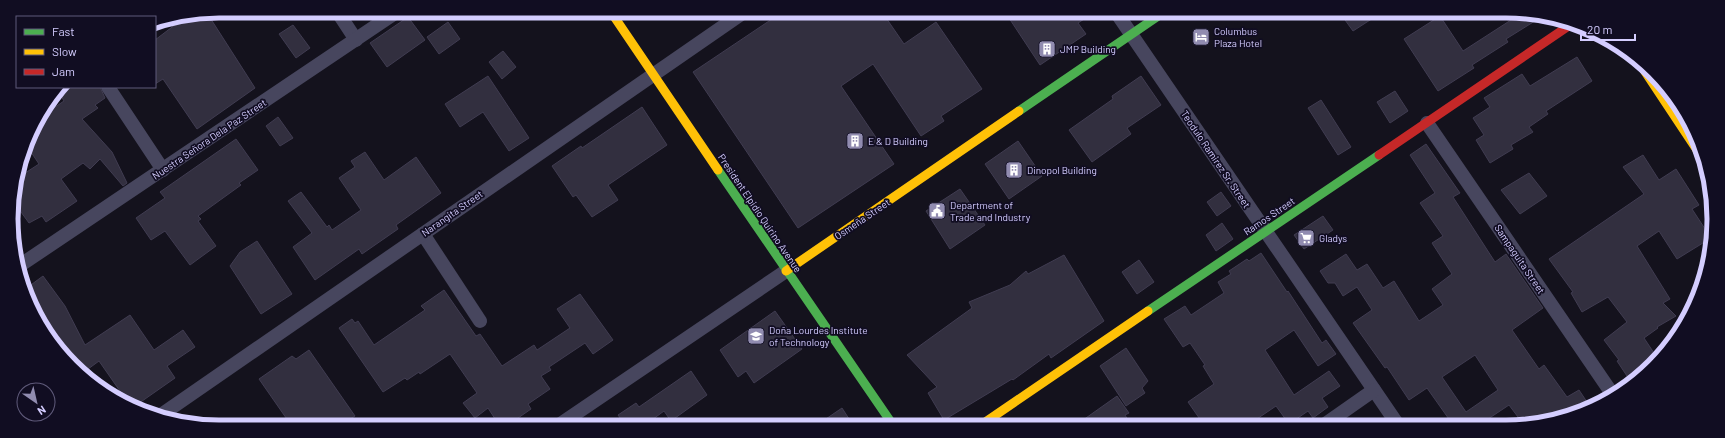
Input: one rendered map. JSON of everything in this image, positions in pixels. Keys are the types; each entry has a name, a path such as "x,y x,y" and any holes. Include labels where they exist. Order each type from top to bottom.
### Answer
{"street":[{"path":"341,18 356,40"},
{"name":"Nuestra Señora Dela Paz Street","path":"23,263 388,18"},
{"name":"President Elpidio Quirino Avenue","path":"615,18 786,271 890,420"},
{"name":"Narangita Street","path":"165,412 735,18"},
{"name":"Teodulo Ramirez Sr. Street","path":"1120,18 1395,420"},
{"name":"Osmeña Street","path":"566,420 1155,18"},
{"name":"Ramos Street","path":"989,420 1566,28"},
{"path":"1650,79 1692,143"},
{"path":"109,88 163,170"},
{"name":"Sampaguita Street","path":"1427,122 1610,391"},
{"path":"423,234 480,321"},
{"path":"1331,420 1374,390"}],"building":[{"path":"210,18 255,88 197,129 163,79 156,83 156,39 178,22"},
{"path":"407,18 409,18 425,40 387,67 370,43"},
{"path":"774,18 886,18 904,44 936,22 982,89 941,116 944,121 921,136 873,64 841,86 894,164 798,228 693,72"},
{"name":"JMP Building","path":"1009,18 1086,18 1078,23 1086,34 1040,65"},
{"path":"1344,18 1373,18 1353,31"},
{"path":"1437,18 1441,18 1463,51 1511,20 1510,18 1536,21 1506,39 1508,42 1472,65 1474,68 1438,91 1404,39"},
{"path":"448,22 460,39 439,54 427,37"},
{"path":"293,25 310,48 296,58 279,34"},
{"path":"503,51 516,67 502,79 489,62"},
{"path":"1577,57 1592,81 1546,111 1548,114 1529,127 1533,132 1511,145 1513,149 1490,163 1476,140 1484,135 1473,118 1490,107 1484,98 1522,74 1530,86"},
{"path":"488,76 529,138 509,151 483,112 460,127 445,104"},
{"path":"1141,76 1161,105 1127,128 1131,134 1092,162 1069,130 1113,99 1112,96"},
{"path":"67,88 100,88 105,98 95,105 98,108 82,119 112,152 127,183 123,186 100,159 90,169 83,163 61,179 77,201 46,222 42,216 29,223 18,208 21,188 23,187 21,185 23,174 39,164 30,151 33,142 50,111 64,101 61,96"},
{"path":"1395,91 1408,111 1390,123 1377,102"},
{"path":"1321,100 1351,147 1338,155 1308,108"},
{"path":"642,107 667,145 608,185 618,200 592,217 576,195 573,197 552,166 581,146 582,148"},
{"path":"278,117 293,138 280,146 266,126"},
{"path":"236,139 258,170 239,183 241,185 198,216 201,219 198,221 216,246 190,265 165,231 151,240 136,218 165,198 160,192"},
{"name":"Dinopol Building","path":"1018,141 1042,176 1009,199 985,164"},
{"path":"1426,144 1460,193 1453,197 1495,262 1506,254 1543,308 1512,330 1539,369 1544,365 1567,397 1579,390 1588,403 1558,413 1520,420 1509,405 1486,420 1450,420 1427,388 1409,400 1387,367 1385,368 1353,323 1372,310 1357,287 1343,296 1335,283 1328,283 1320,271 1346,254 1357,270 1367,264 1383,288 1394,281 1419,321 1443,305 1432,289 1452,274 1432,243 1443,236 1420,203 1435,193 1410,155","holes":["1475,355 1498,390 1466,412 1442,377"]},
{"path":"365,152 384,180 416,157 441,193 396,225 398,229 362,254 359,249 315,280 293,247 312,233 288,201 301,192 327,227 329,225 332,230 361,210 339,178 355,167 351,161"},
{"path":"1643,155 1659,180 1676,169 1699,205 1692,209 1707,232 1706,241 1677,259 1659,231 1637,246 1670,299 1663,303 1676,316 1657,327 1658,328 1644,338 1655,354 1639,370 1628,378 1617,361 1619,360 1604,340 1627,322 1608,297 1582,312 1571,293 1573,292 1549,259 1644,194 1623,167"},
{"path":"1529,173 1547,196 1520,214 1501,190"},
{"path":"960,189 985,225 950,249 926,211"},
{"path":"1221,192 1231,206 1217,216 1207,202"},
{"path":"1323,216 1333,230 1304,249 1294,235"},
{"path":"1222,223 1233,239 1216,251 1206,235"},
{"path":"257,241 292,294 261,314 230,266 240,252"},
{"path":"1261,253 1322,343 1326,340 1336,354 1318,366 1294,330 1265,350 1294,395 1329,371 1340,386 1322,398 1328,407 1313,418 1308,411 1295,420 1286,420 1276,406 1255,420 1201,420 1188,402 1214,384 1203,366 1205,365 1190,343 1183,347 1164,319 1185,306 1191,315 1224,293 1218,282 1231,274 1229,271 1247,259 1249,261"},
{"path":"1064,255 1104,321 1051,358 1049,354 1013,380 1012,379 944,420 928,393 937,387 907,355 972,308 969,302 1010,285 1026,271 1028,274"},
{"path":"1139,260 1154,282 1137,294 1122,272"},
{"path":"43,276 65,306 85,345 130,315 154,350 183,330 195,347 167,366 175,378 139,403 123,396 99,361 86,370 68,352 45,320 30,286"},
{"path":"444,290 476,336 480,334 502,366 534,345 537,350 570,328 557,309 580,294 613,340 593,354 585,343 549,367 551,370 541,376 550,389 528,404 531,409 515,420 496,420 488,408 475,418 463,403 477,393 450,354 420,374 419,372 407,380 405,378 383,392 339,328 352,319 355,323 358,321 374,345 425,310 421,306"},
{"path":"775,311 802,349 754,383 746,371 738,377 720,350"},
{"path":"1126,348 1148,381 1142,388 1145,393 1126,406 1100,366"},
{"path":"309,350 355,416 349,420 288,420 259,379 292,356 296,359"},
{"path":"691,371 707,395 672,420 670,420 664,411 652,420 622,420 618,415 636,403 639,407"},
{"path":"1117,396 1129,413 1125,415 1128,420 1083,420"},
{"path":"842,408 850,420 824,420"}],"traffic: fast":[{"path":"1019,111 1155,18"},
{"path":"1148,311 1379,155"},
{"path":"718,170 890,420"}],"traffic: slow":[{"path":"615,18 718,170"},
{"path":"1650,79 1692,143"},
{"path":"786,271 1019,111"},
{"path":"988,420 1148,311"}],"traffic: jam":[{"path":"1379,155 1566,28"}],"place":[{"name":"Columbus Plaza Hotel","path":"1201,37"},
{"name":"JMP Building","path":"1047,49"},
{"name":"E & D Building","path":"855,141"},
{"name":"Dinopol Building","path":"1014,170"},
{"name":"Department of Trade and Industry","path":"937,211"},
{"name":"Gladys","path":"1306,238"},
{"name":"Doña Lourdes Institute of Technology","path":"756,336"}]}
